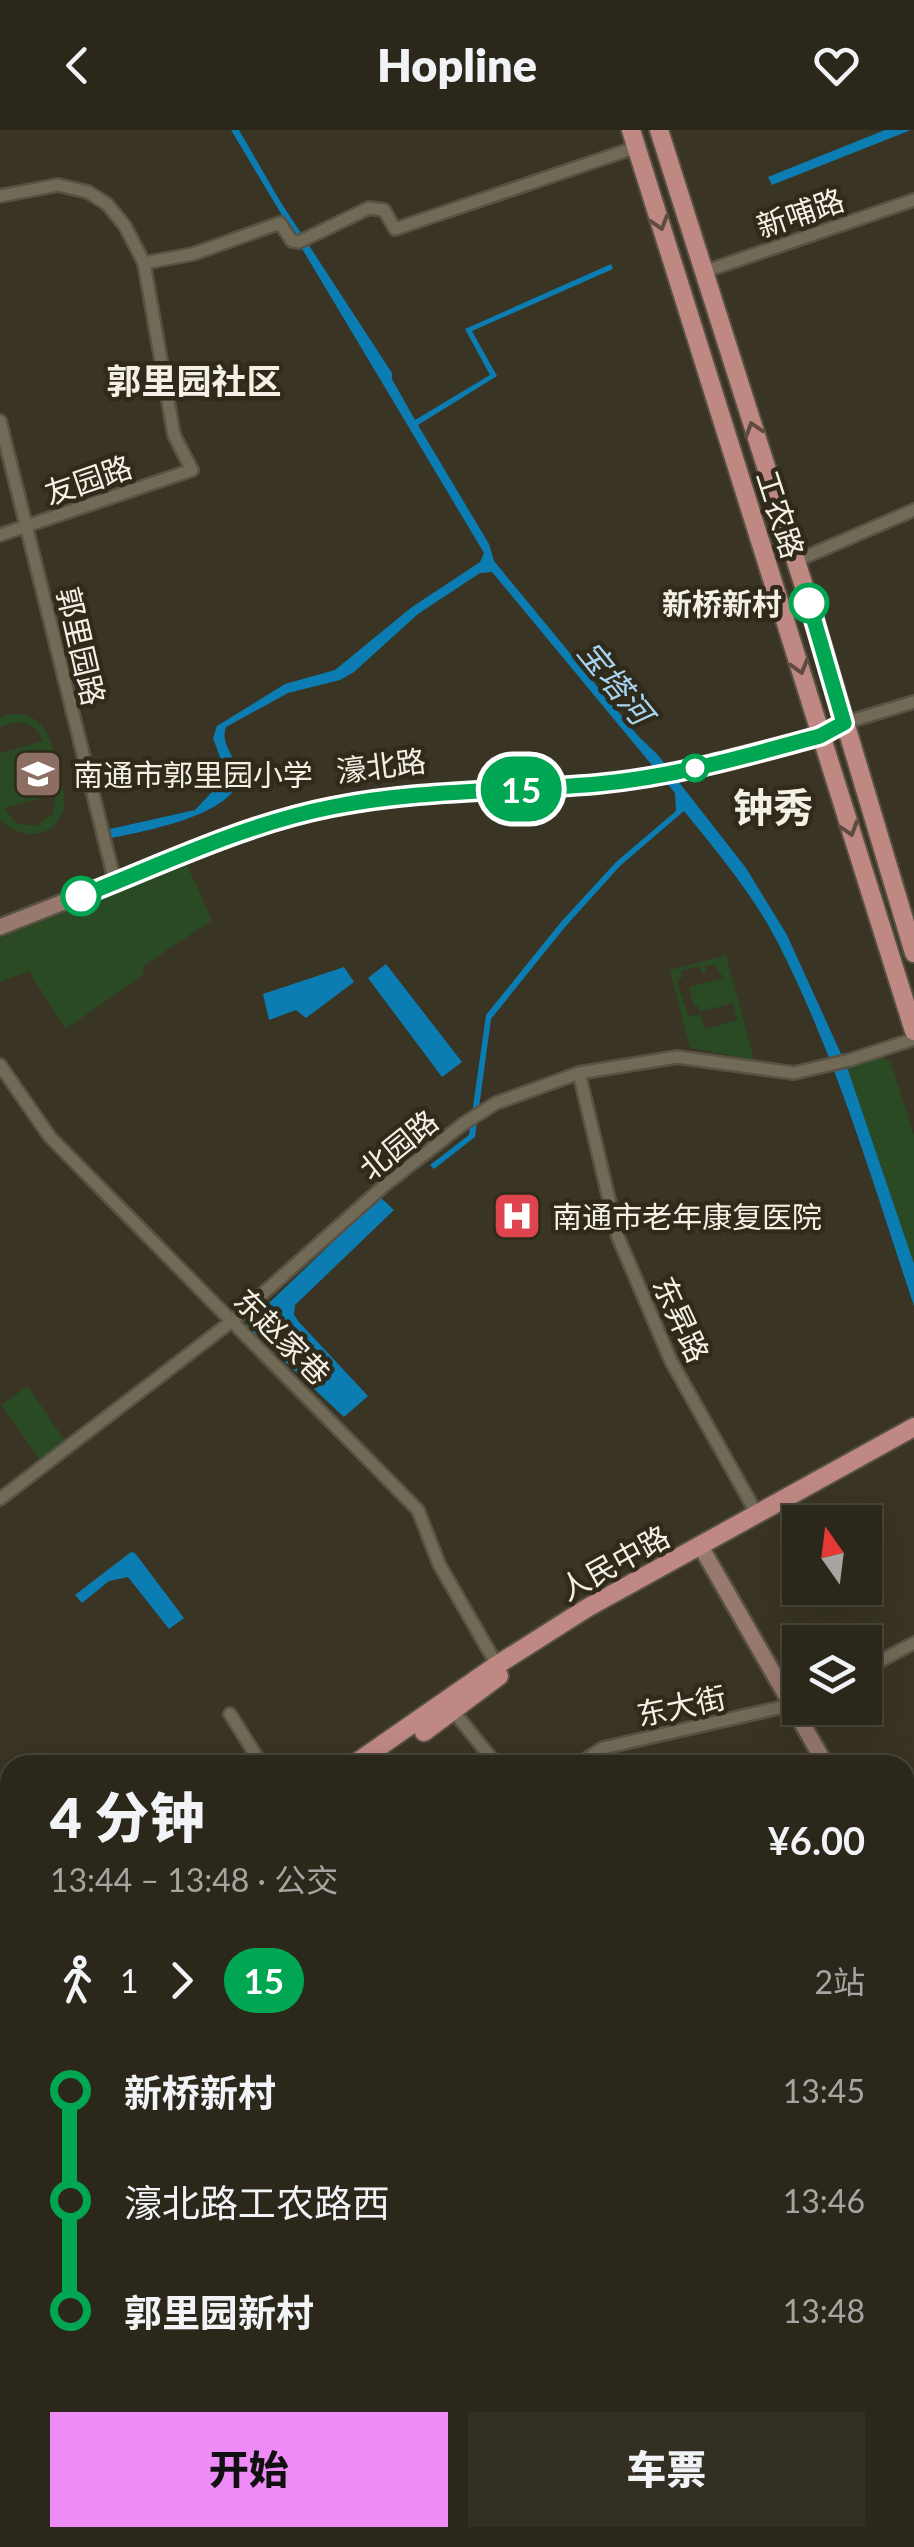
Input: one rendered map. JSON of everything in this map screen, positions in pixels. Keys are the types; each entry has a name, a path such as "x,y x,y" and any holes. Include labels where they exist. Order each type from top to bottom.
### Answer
{"main road":[{"name":"工农路","path":"659,130 796,562 914,953"},
{"name":"工农路","path":"634,138 914,1030"},
{"name":"人民中路","path":"367,1755 497,1664 587,1608 914,1427"},
{"name":"人民中路","path":"388,1755 454,1712 516,1664 705,1554 914,1440"}],"street":[{"path":"0,196 58,185 88,192 107,204 125,226 144,263 194,254 280,223 295,242 310,239 369,208 384,210 395,229 634,138"},
{"name":"新哺路","path":"703,272 914,200"},
{"name":"友园路","path":"0,535 192,470 174,435 144,263"},
{"name":"郭里园路","path":"0,421 114,878"},
{"path":"796,562 914,510"},
{"name":"濠北路","path":"0,919 280,820 330,807 413,794 582,785 648,774 819,731 914,702"},
{"name":"濠北路","path":"0,927 114,878"},
{"name":"北园路","path":"0,1499 232,1322 384,1185 469,1120 510,1096 579,1074 677,1056 794,1073 914,1039"},
{"name":"东赵家巷","path":"0,1066 50,1138 418,1510 439,1564 497,1664"},
{"name":"东昇路","path":"579,1074 618,1237 671,1361 758,1514"},
{"path":"705,1554 782,1680"},
{"path":"882,1660 914,1643"},
{"name":"东大街","path":"592,1755 618,1744 782,1708"},
{"path":"454,1712 489,1755"},
{"path":"230,1714 256,1755"},
{"path":"807,1725 821,1755"}],"green space":[{"path":"22,714 32,718 40,723 50,740 64,801 58,821 43,832 25,834 0,819 0,753 43,741 25,723 0,728 0,718","holes":["56,794 53,814 36,826 16,823 4,808"]},
{"path":"187,865 212,920 142,967 144,975 65,1029 29,971 0,982 0,938"},
{"path":"726,955 754,1060 690,1048 670,970","holes":["705,965 715,966 724,978 689,987 694,1007 698,1006 700,1012 733,1003 737,1020 705,1029 700,1014 689,1017 676,980 682,978 681,971 699,966 702,974 706,973"]},
{"path":"882,1057 891,1063 914,1135 914,1264 847,1067"},
{"path":"28,1386 66,1443 41,1461 1,1405"}],"water":[{"path":"231,130 239,130 280,201 392,373 415,420 490,375 465,329 611,264 613,269 472,331 497,376 418,425 489,544 494,561 657,754 746,868 787,935 847,1067 914,1264 914,1306 852,1120 798,985 757,906 684,811 620,866 491,1019 475,1137 434,1169 430,1165 469,1135 486,1015 561,922 616,862 676,811 675,793 492,572 480,573 418,614 354,672 340,680 288,693 226,727 226,744 238,771 236,786 226,799 209,810 166,826 112,838 110,829 195,810 227,776 213,738 217,726 285,684 335,670 412,607 480,562 484,553"},
{"path":"885,130 911,130 772,185 768,177"},
{"path":"386,964 462,1062 442,1077 368,978"},
{"path":"344,967 354,982 306,1018 296,1010 269,1020 263,994"},
{"path":"380,1197 394,1210 295,1305 294,1315 299,1322 368,1396 344,1417 246,1325"},
{"path":"131,1552 184,1618 169,1629 128,1577 109,1581 82,1603 75,1595"}],"bus line":[{"name":"15","path":"81,896 196,850 330,807 413,794 650,778 820,736 844,723 809,603"}],"place":[{"name":"新桥新村","path":"809,603"},
{"name":"南通市郭里园小学","path":"38,774"},
{"name":"南通市老年康复医院","path":"517,1216"}],"district":[{"name":"郭里园社区","path":"194,380"},
{"name":"钟秀","path":"773,807"}],"water label":[{"name":"宝塔河","path":"616,682"}]}
